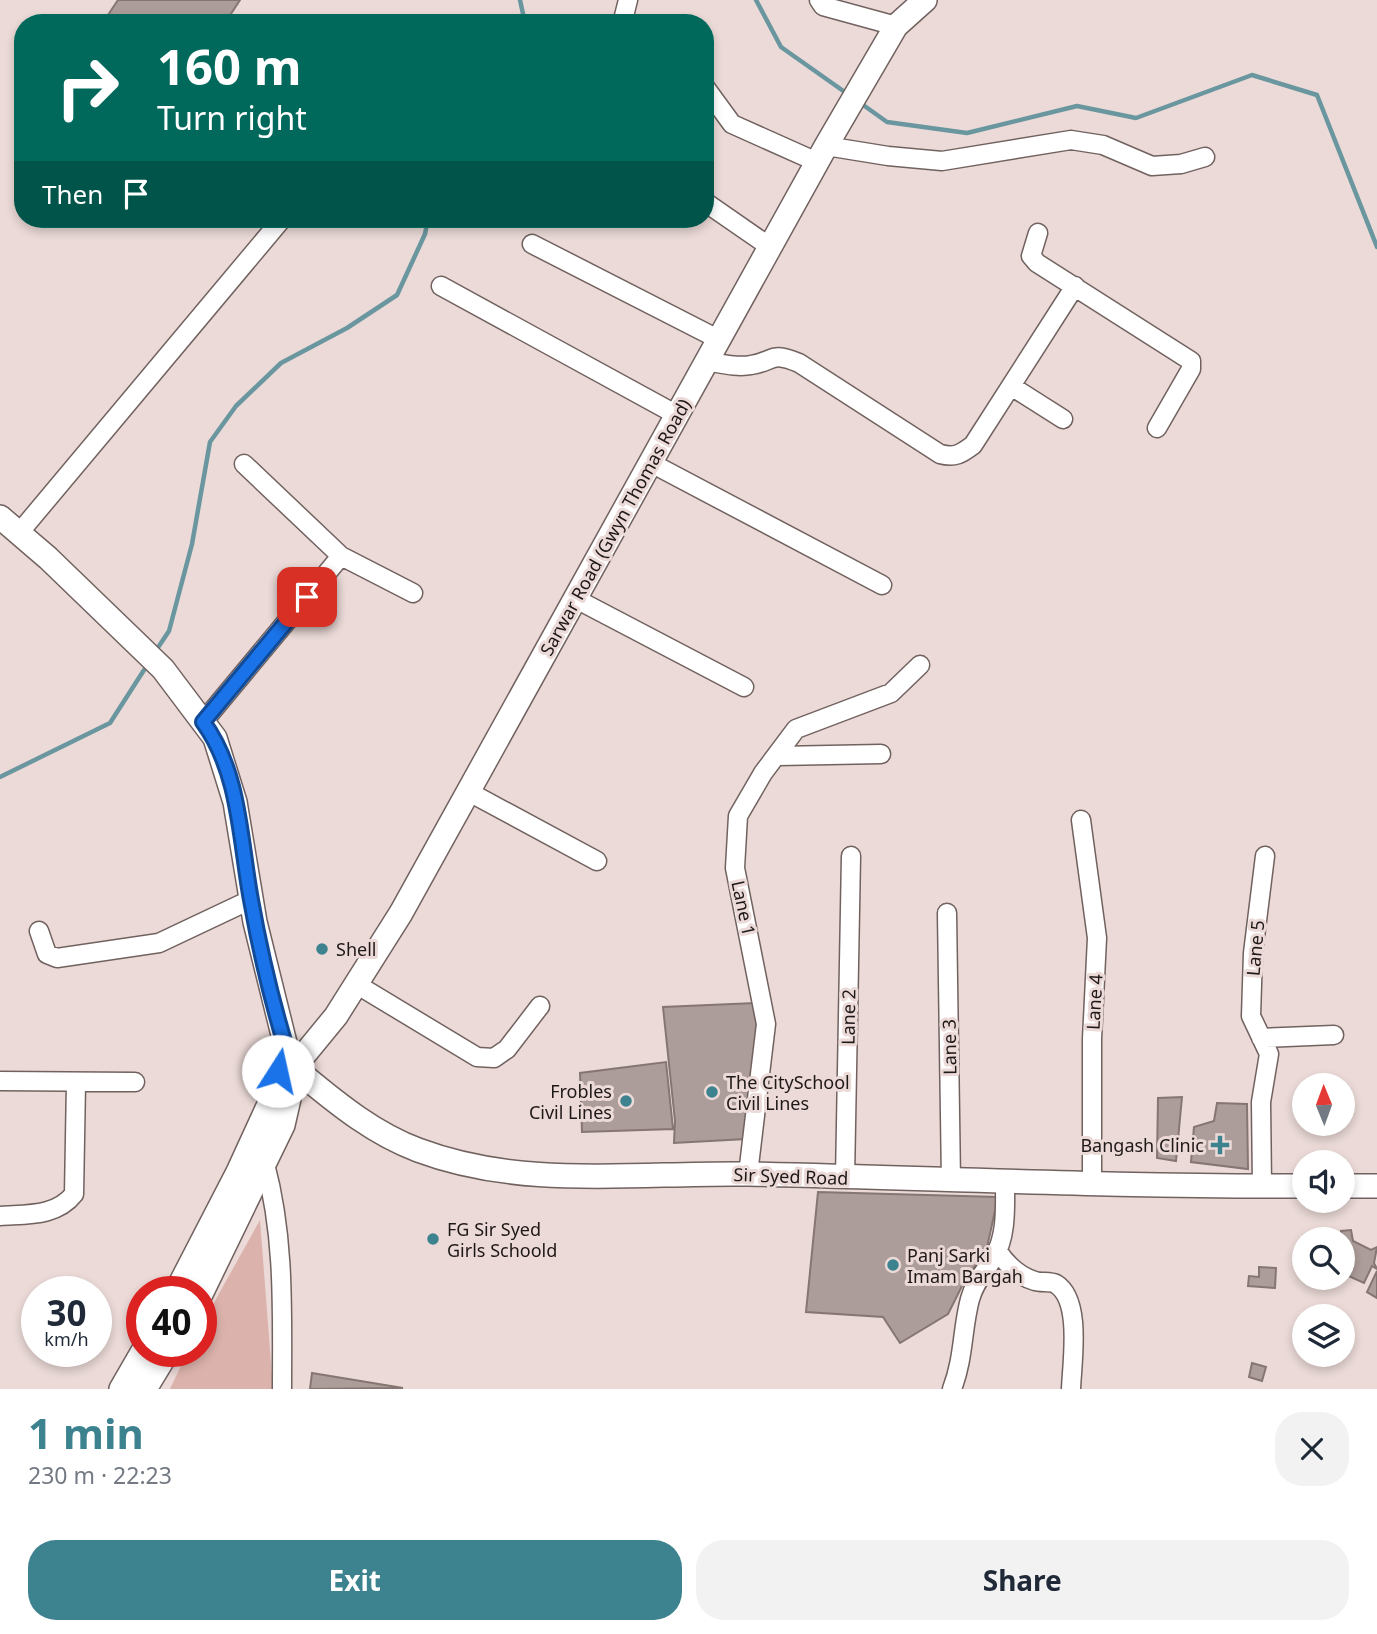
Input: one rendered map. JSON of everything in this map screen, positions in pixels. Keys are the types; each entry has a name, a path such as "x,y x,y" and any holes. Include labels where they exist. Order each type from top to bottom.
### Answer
{"street":[{"path":"819,0 823,6 896,26"},
{"name":"Sarwar Road (Gwyn Thomas Road)","path":"184,1276 294,1068 335,1016 401,913 705,361 896,26 925,0"},
{"path":"714,99 732,124 822,154 942,161 1071,140 1104,145 1152,166 1181,164 1205,157"},
{"path":"714,208 770,247"},
{"path":"19,533 274,228"},
{"path":"1038,233 1031,256 1191,361 1191,369 1157,428"},
{"path":"532,244 718,339"},
{"path":"441,286 677,415"},
{"path":"705,361 750,366 769,357 790,360 940,454 951,457 961,454 973,445 1075,286"},
{"path":"1011,386 1063,419"},
{"path":"651,463 882,585"},
{"path":"244,464 341,556 412,593"},
{"path":"0,517 163,669 215,738 227,770 250,900 294,1068"},
{"path":"203,722 341,556"},
{"path":"576,599 744,687"},
{"name":"Lane 1","path":"748,1174 766,1024 735,868 738,816 763,772 778,756 796,729 891,693 920,665"},
{"path":"778,756 881,754"},
{"path":"469,792 597,861"},
{"name":"Lane 4","path":"1081,820 1097,938 1092,1039 1092,1185"},
{"name":"Lane 2","path":"845,1178 851,856"},
{"name":"Lane 5","path":"1262,1186 1261,1102 1269,1054 1251,1016 1253,953 1265,856"},
{"path":"39,931 47,954 57,958 159,943 250,900"},
{"name":"Lane 3","path":"947,913 951,1181"},
{"path":"356,984 477,1058 494,1058 507,1049 540,1006"},
{"path":"1261,1038 1334,1035"},
{"name":"Sarwar Road (Gwyn Thomas Road)","path":"210,1276 283,1125 294,1068"},
{"name":"Sir Syed Road","path":"294,1068 355,1118 418,1150 508,1173 562,1176 748,1174 1092,1185 1292,1186"},
{"path":"0,1082 135,1082"},
{"path":"0,1216 48,1212 68,1201 74,1194 76,1083"},
{"path":"265,1164 276,1204 281,1244 282,1389"},
{"path":"952,1389 962,1362 969,1301 976,1280 997,1250 1004,1223 1005,1182"},
{"path":"1355,1186 1377,1186"},
{"path":"997,1250 1017,1272 1035,1281 1055,1283 1066,1294 1073,1310 1071,1389"},
{"path":"121,1389 134,1367"},
{"path":"145,1389 158,1367"}],"shaded area":[{"path":"260,1220 273,1389 170,1389 180,1367 217,1367 217,1297"}],"building":[{"path":"118,0 240,0 231,14 109,14"},
{"name":"The CitySchool Civil Lines","path":"755,1003 758,1026 746,1139 674,1143 675,1121 663,1007"},
{"name":"Frobles Civil Lines","path":"666,1062 673,1129 582,1132 580,1073"},
{"path":"1182,1097 1176,1161 1157,1158 1158,1098"},
{"name":"Bangash Clinic","path":"1217,1103 1247,1104 1248,1169 1191,1162 1194,1127 1214,1121"},
{"name":"Panj Sarki Imam Bargah","path":"818,1192 998,1197 986,1252 966,1278 948,1314 900,1343 883,1317 806,1312"},
{"path":"1355,1242 1371,1250 1377,1247 1374,1263 1377,1269 1372,1266 1364,1283 1355,1279"},
{"path":"1259,1267 1276,1268 1275,1288 1248,1286 1249,1276 1259,1277"},
{"path":"1377,1271 1377,1298 1367,1292"},
{"path":"1252,1363 1266,1367 1262,1381 1249,1377"},
{"path":"312,1373 403,1388 310,1389"}],"waterway":[{"path":"520,0 523,14"},
{"path":"756,0 781,47 849,95"},
{"path":"859,102 887,122 967,133 1077,106 1136,118 1252,75 1317,95 1377,247"},
{"path":"159,646 169,631 192,544 210,442 236,406 281,363 347,328 397,295 426,228"},
{"path":"0,777 110,723 144,670"}],"place":[{"name":"Shell","path":"322,949"},
{"name":"The CitySchool Civil Lines","path":"712,1092"},
{"name":"Frobles Civil Lines","path":"626,1101"},
{"name":"Bangash Clinic","path":"1220,1145"},
{"name":"FG Sir Syed Girls Schoold","path":"433,1239"},
{"name":"Panj Sarki Imam Bargah","path":"893,1265"}],"route":[{"path":"278,1071 279,1059 287,1051 250,900 235,802 215,738 203,722 307,597"}]}
